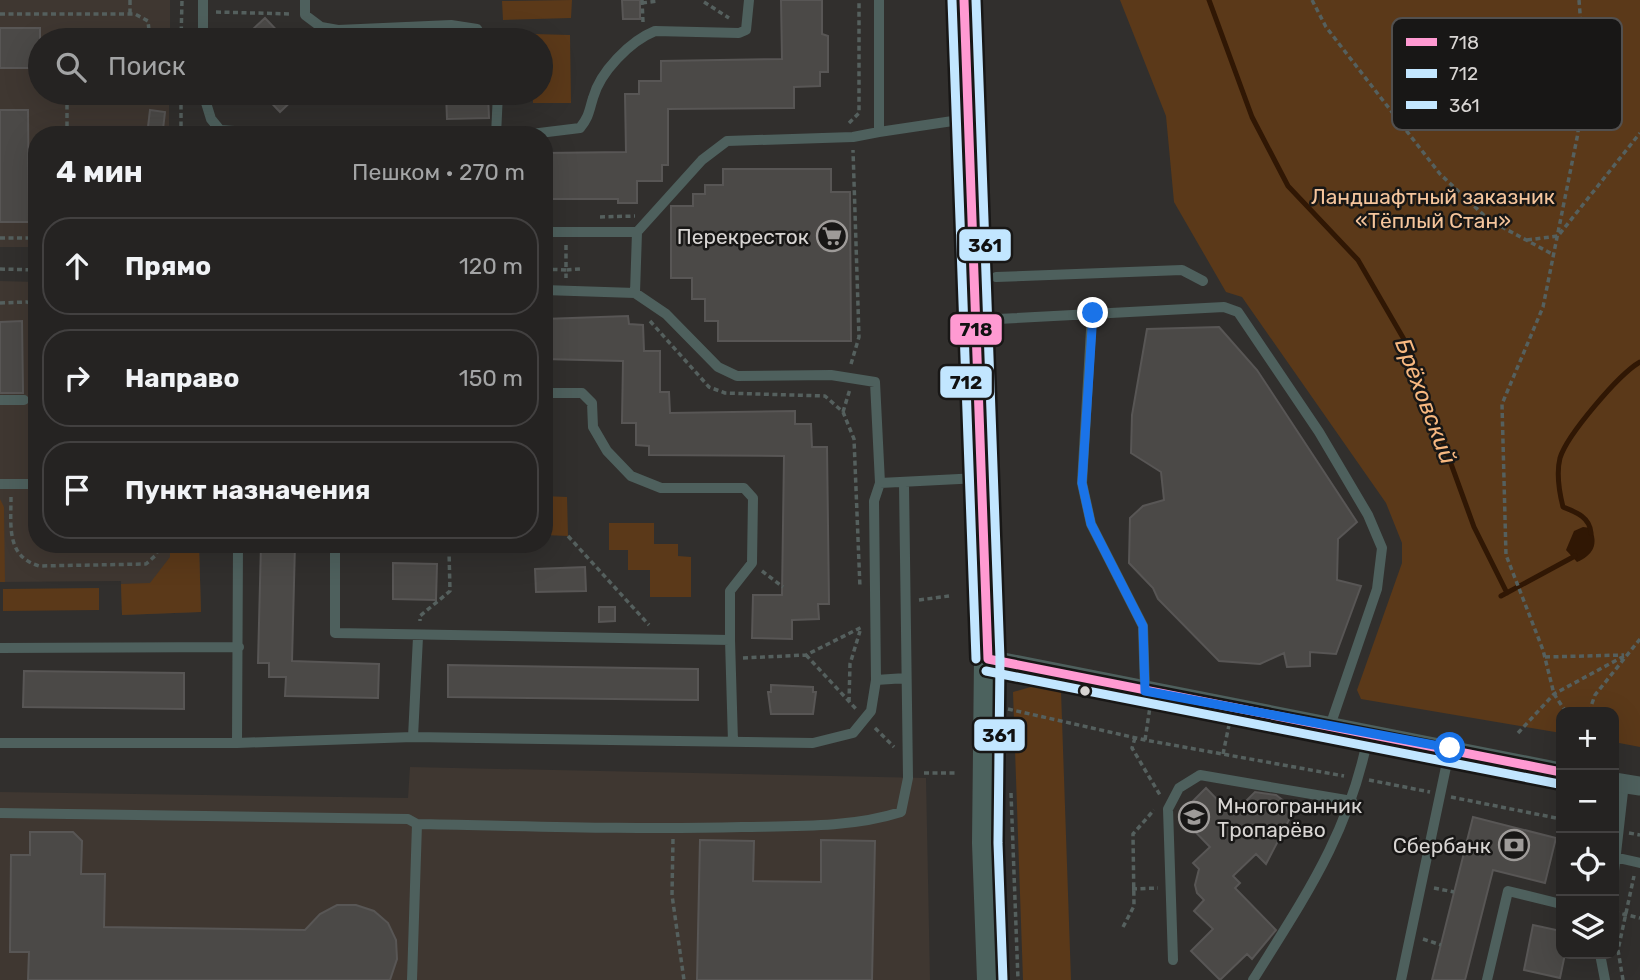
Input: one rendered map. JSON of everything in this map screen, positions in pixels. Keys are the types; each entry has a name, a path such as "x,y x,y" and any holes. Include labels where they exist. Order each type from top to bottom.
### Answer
{"main road":[{"path":"964,0 988,659 986,843 991,980"}],"street":[{"path":"988,659 1556,771"}],"lane":[{"path":"305,0 305,15 327,28"},
{"path":"553,131 580,128 590,115 600,80 644,35 655,32 739,33 746,30 749,0"},
{"path":"879,0 879,132"},
{"path":"203,6 203,28"},
{"path":"384,28 452,25 471,28"},
{"path":"207,105 211,119 217,126"},
{"path":"496,126 497,105"},
{"path":"635,293 637,232 702,160 727,141 853,137 967,119"},
{"path":"553,232 637,232"},
{"path":"996,276 1182,270 1203,281"},
{"path":"0,743 237,743 413,737 813,743 853,733 871,711 876,680 874,502 880,483 875,382 850,376 737,376 718,367 666,314 635,293 553,290"},
{"path":"976,320 1224,307 1238,312 1319,432 1368,515 1382,548 1377,589 1330,726"},
{"path":"1093,313 1082,483 1091,524 1143,626 1148,691"},
{"path":"553,393 582,393 593,403 593,427 607,451 631,476 661,488 744,488 753,498 752,563 730,591 733,742"},
{"path":"0,400 24,400"},
{"path":"880,483 904,484 983,478"},
{"path":"5,484 28,484"},
{"path":"0,813 408,819 417,824 673,829 811,825 881,818 901,812 908,778 904,484"},
{"path":"237,743 238,553"},
{"path":"335,553 335,633 418,637 730,640"},
{"path":"413,737 418,637"},
{"path":"0,648 239,647"},
{"path":"876,680 906,678"},
{"path":"1253,980 1323,868 1360,779 1369,732"},
{"path":"1401,980 1450,748"},
{"path":"1173,960 1166,805 1179,788 1200,775 1352,801"},
{"path":"1619,833 1626,784"},
{"path":"412,980 417,824"},
{"path":"1619,859 1638,863"},
{"path":"1487,980 1508,891 1556,903"},
{"path":"1601,959 1605,980"}],"path":[{"path":"130,0 130,13"},
{"path":"181,28 182,0"},
{"path":"859,0 859,113"},
{"path":"1312,0 1325,27 1392,113"},
{"path":"1579,0 1580,18"},
{"path":"644,35 642,1 659,1"},
{"path":"704,2 746,30"},
{"path":"203,6 305,15"},
{"path":"0,14 130,13 140,15 148,21 148,28"},
{"path":"67,105 67,126"},
{"path":"181,105 181,126"},
{"path":"1406,130 1440,174 1489,220 1554,255"},
{"path":"1562,707 1554,695 1545,657 1506,555 1502,404 1543,307 1578,130"},
{"path":"1526,240 1558,236 1640,133"},
{"path":"843,412 850,394 851,357 859,337 853,137"},
{"path":"0,238 28,238"},
{"path":"566,240 566,270 580,269"},
{"path":"0,269 28,270"},
{"path":"0,303 28,302"},
{"path":"640,314 709,387 725,393 825,396 843,412 854,439 860,600"},
{"path":"5,484 11,541 19,555 29,563 39,566 146,565 157,553"},
{"path":"568,536 662,639"},
{"path":"418,637 420,616 450,591 449,553"},
{"path":"752,563 783,587"},
{"path":"918,600 949,596"},
{"path":"849,702 850,664 861,628 861,614"},
{"path":"731,658 806,656 876,619"},
{"path":"1591,707 1595,695 1640,639"},
{"path":"1545,657 1626,655"},
{"path":"1518,733 1554,695 1626,655"},
{"path":"1145,740 1148,691"},
{"path":"1223,754 1233,707"},
{"path":"1008,723 1008,709 1145,740 1556,818"},
{"path":"1124,927 1134,906 1133,834 1166,805 1132,748 1135,737"},
{"path":"924,774 958,773"},
{"path":"1011,790 1018,980"},
{"path":"673,829 672,895 684,980"},
{"path":"1623,980 1618,950 1638,863"},
{"path":"1132,889 1153,888"},
{"path":"1434,888 1454,892"},
{"path":"1619,913 1640,918"},
{"path":"1422,939 1441,945"}],"shaded area":[{"path":"0,0 170,0 170,28 28,28 28,105 169,105 169,126 28,126 28,247 0,247"},
{"path":"0,281 28,282 28,553 199,553 201,612 122,615 121,581 0,582"},
{"path":"1583,527 1591,528 1594,544 1591,552 1577,562 1566,550 1574,531"},
{"path":"410,767 926,778 930,980 0,980 0,792 408,798"}],"green space":[{"path":"572,0 571,18 503,20 502,1"},
{"name":"Ландшафтный заказник «Тёплый Стан»","path":"1120,0 1640,0 1640,747 1619,743 1619,707 1556,707 1556,732 1361,699 1357,690 1402,563 1402,543 1386,503 1242,297 1226,292 1174,202 1166,116"},
{"path":"553,35 570,35 571,103 553,103"},
{"path":"553,496 567,497 568,536 553,535"},
{"path":"0,499 4,507 5,582 0,582"},
{"path":"609,523 654,523 654,544 678,544 678,556 691,557 691,597 650,597 650,570 628,570 628,550 609,550"},
{"path":"170,553 199,553 201,612 122,615 121,584 150,583 170,557"},
{"path":"99,588 99,610 3,611 3,589"},
{"path":"1034,686 1061,691 1071,980 1023,980 1013,692"}],"building":[{"path":"622,0 640,0 640,19 623,19"},
{"path":"781,0 822,0 822,34 828,36 828,72 820,72 820,86 794,87 794,108 668,109 668,165 662,165 662,181 637,181 637,203 618,203 618,199 553,199 553,153 626,152 625,94 639,94 639,81 661,81 661,61 782,59"},
{"path":"265,18 275,28 254,28"},
{"path":"0,28 28,28 28,68 0,68"},
{"path":"273,105 287,105 280,112"},
{"path":"446,105 488,105 489,118 447,119"},
{"path":"0,110 28,110 28,222 0,222"},
{"path":"150,110 165,112 163,126 148,126"},
{"path":"723,169 831,169 831,192 850,192 851,341 718,341 718,321 705,321 705,299 692,299 692,278 671,278 671,206 693,206 693,194 705,194 705,185 723,185"},
{"path":"628,316 629,324 643,325 644,351 660,351 660,392 669,392 670,413 795,411 795,424 811,424 812,447 827,447 829,604 818,604 819,619 792,620 792,639 752,638 753,595 782,595 784,456 649,455 649,446 636,445 636,423 622,423 623,361 553,359 553,319"},
{"path":"22,321 23,393 0,393 0,322"},
{"path":"1219,327 1257,370 1357,522 1338,539 1337,580 1361,586 1336,654 1310,652 1310,666 1287,667 1284,653 1260,664 1219,661 1158,599 1153,588 1129,563 1130,518 1143,506 1164,500 1161,472 1131,453 1132,415 1147,329"},
{"path":"261,553 295,553 292,661 379,664 378,698 285,696 286,677 269,677 269,663 258,663"},
{"path":"393,563 437,564 436,600 393,599"},
{"path":"585,567 586,591 536,592 535,569"},
{"path":"599,607 615,607 615,621 599,622"},
{"path":"448,665 698,669 698,700 448,697"},
{"path":"24,671 184,673 184,709 23,707"},
{"path":"771,685 813,687 813,692 816,692 813,714 771,714 768,692 771,692"},
{"path":"1206,788 1232,815 1255,792 1276,795 1284,801 1290,818 1266,864 1256,854 1233,876 1240,883 1235,888 1276,930 1252,959 1247,954 1220,980 1191,951 1213,929 1194,911 1204,900 1197,893 1195,885 1199,869 1193,863 1210,847 1179,815"},
{"path":"1473,817 1556,838 1545,883 1493,870 1465,980 1432,980"},
{"path":"30,832 73,832 82,841 81,874 105,874 104,927 305,930 320,914 337,905 356,905 374,911 388,923 396,940 397,959 390,980 28,980 29,952 10,952 11,855 30,855"},
{"path":"700,840 754,841 753,881 821,882 821,840 875,841 872,980 697,980"},
{"path":"1533,925 1556,930 1556,959 1564,959 1560,978 1524,970"}],"waterway":[{"name":"Брёховский","path":"1209,0 1252,117 1288,186 1358,260 1409,348 1474,527 1507,593"},
{"path":"1591,533 1585,519 1563,507 1558,482 1560,458 1572,435 1595,406 1640,362"},
{"path":"1501,596 1575,556"}],"transit line":[{"name":"712","path":"952,0 976,659"},
{"name":"718","path":"964,0 988,659"},
{"name":"361","path":"976,0 1000,659 998,843 1003,980"},
{"name":"718","path":"988,659 1556,771"},
{"name":"712","path":"986,671 1556,783"}],"place":[{"name":"Перекресток","path":"832,236"},
{"name":"Многогранник Тропарёво","path":"1194,817"},
{"name":"Сбербанк","path":"1514,845"}],"route":[{"path":"1093,313 1082,483 1091,524 1143,626 1145,691 1450,748"}]}
